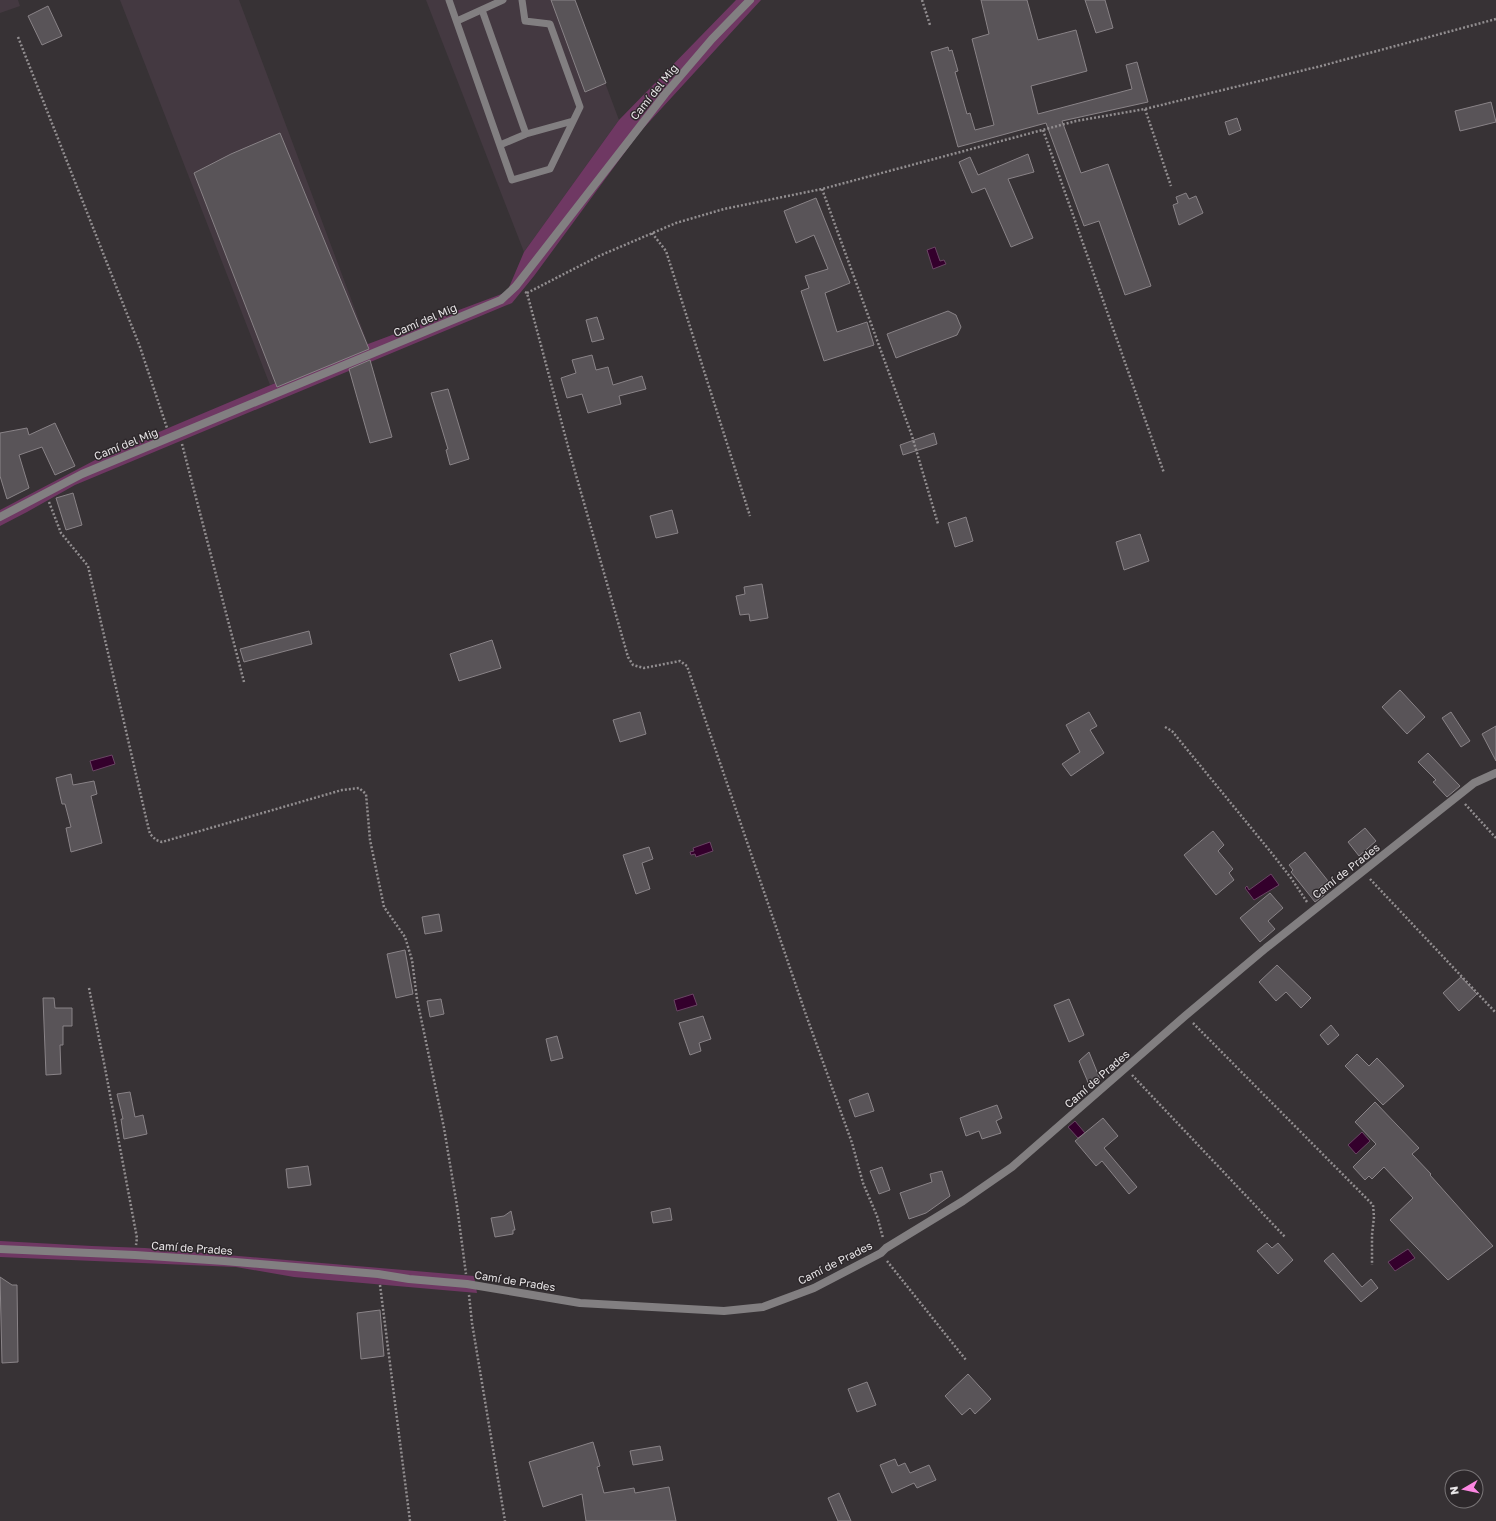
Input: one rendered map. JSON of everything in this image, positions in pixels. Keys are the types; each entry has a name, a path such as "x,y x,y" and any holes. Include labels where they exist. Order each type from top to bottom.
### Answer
{"street":[{"name":"Camí del Mig","path":"0,517 82,474 501,300 516,286 665,94 712,38 750,0"},
{"name":"Camí de Prades","path":"0,1249 135,1255 378,1274 409,1279 467,1284 580,1303 724,1311 763,1307 814,1288 884,1250 963,1201 1012,1167 1185,1016 1266,948 1474,783 1496,773"}],"lane":[{"path":"449,0 512,180 550,168 580,107 550,24 525,21 522,0"},
{"path":"457,22 503,0"},
{"path":"482,10 526,134"},
{"path":"500,145 526,134 573,121"}],"path":[{"path":"922,0 930,25"},
{"path":"527,293 598,256 676,223 724,209 822,189 1076,121 1145,109 1321,66 1496,19"},
{"path":"18,37 140,347 170,438"},
{"path":"1145,109 1171,186"},
{"path":"1043,130 1164,473"},
{"path":"822,189 912,436 938,524"},
{"path":"652,233 666,251 750,516"},
{"path":"516,286 527,293 570,454 628,657 633,665 644,668 680,661 687,666 805,1012 852,1143 863,1183 877,1216 884,1250 966,1360"},
{"path":"179,434 244,682"},
{"path":"46,493 61,533 88,566 147,822 150,834 156,840 162,842 251,815 342,790 359,788 366,794 370,840 384,908 405,937 412,960 417,999 444,1128 457,1206 472,1323 505,1521"},
{"path":"1165,727 1172,731 1240,813 1291,878 1313,911"},
{"path":"1458,796 1479,821 1496,838"},
{"path":"1363,871 1496,1013"},
{"path":"89,988 137,1238 135,1255"},
{"path":"1185,1016 1373,1205 1372,1265"},
{"path":"1126,1068 1285,1238"},
{"path":"378,1274 410,1521"}],"shaded area":[{"path":"0,0 18,0 20,6 0,13"},
{"path":"120,0 239,0 368,344 270,385"},
{"path":"426,0 574,0 619,120 524,252"},
{"path":"736,0 761,0 639,133 534,276 512,303 75,485 0,526 0,510 99,458 368,344 507,292 524,252 619,120"},
{"path":"935,247 940,261 944,260 946,264 933,269 927,250"},
{"path":"112,755 115,764 93,771 90,761"},
{"path":"710,842 713,851 696,857 695,854 691,855 690,852 694,851 693,848"},
{"path":"1271,874 1279,885 1254,900 1245,888 1247,886 1249,890"},
{"path":"693,994 697,1005 677,1011 674,1000"},
{"path":"1075,1121 1085,1133 1078,1138 1068,1127"},
{"path":"1362,1132 1370,1141 1356,1154 1348,1145"},
{"path":"0,1241 145,1248 474,1276 477,1293 294,1277 236,1267 0,1257"},
{"path":"1408,1249 1415,1258 1395,1271 1388,1262"}],"building":[{"path":"551,0 575,0 606,83 585,92"},
{"path":"981,0 1027,0 1038,40 1076,30 1087,71 1031,86 1038,114 1132,89 1126,65 1137,62 1148,102 1062,121 1081,173 1108,164 1151,286 1125,295 1099,221 1084,226 1046,123 958,147 931,52 948,47 949,51 952,50 958,71 955,72 967,114 970,113 975,130 994,125 972,39 989,34"},
{"path":"1085,0 1105,0 1113,28 1096,33"},
{"path":"48,6 62,36 42,45 28,16"},
{"path":"1491,102 1496,122 1460,131 1455,111"},
{"path":"1237,118 1241,130 1229,135 1225,122"},
{"path":"280,133 369,349 277,387 194,173 231,154"},
{"path":"1028,154 1034,172 1008,179 1033,238 1011,247 985,188 972,193 959,162 970,157 978,175"},
{"path":"1186,193 1189,199 1196,196 1203,213 1179,225 1173,205 1178,203 1176,197"},
{"path":"816,198 850,283 825,293 837,332 867,322 874,345 824,361 801,291 809,288 805,276 828,269 814,235 796,243 784,211"},
{"path":"948,311 956,315 961,327 957,335 896,358 887,334"},
{"path":"597,317 604,339 592,342 586,320"},
{"path":"592,355 596,370 608,367 613,385 642,376 646,389 619,396 621,404 588,413 582,394 567,398 561,378 576,373 572,360"},
{"path":"370,360 392,437 370,443 349,369"},
{"path":"448,389 469,459 450,465 446,450 448,449 431,393"},
{"path":"55,423 75,466 55,475 42,447 19,455 29,488 7,499 0,476 0,433 27,428 29,435"},
{"path":"934,433 937,444 903,455 900,445"},
{"path":"73,493 82,525 66,530 56,498"},
{"path":"672,510 678,533 656,538 650,516"},
{"path":"966,517 973,541 955,547 948,523"},
{"path":"1140,534 1149,561 1124,570 1116,542"},
{"path":"762,584 768,618 750,621 749,614 740,615 736,596 745,594 744,587"},
{"path":"309,631 312,644 244,662 240,649"},
{"path":"492,640 501,668 459,681 450,654"},
{"path":"1400,690 1425,717 1407,734 1382,707"},
{"path":"640,712 646,734 620,742 613,720"},
{"path":"1089,712 1097,726 1090,730 1104,753 1071,776 1062,764 1080,752 1066,725"},
{"path":"1451,712 1470,741 1461,747 1442,718"},
{"path":"1496,726 1496,761 1482,734"},
{"path":"1428,753 1460,786 1447,797 1433,782 1436,780 1418,762"},
{"path":"71,774 73,785 94,781 97,794 91,796 102,843 71,852 66,828 71,827 65,804 62,804 56,778"},
{"path":"1365,828 1376,841 1359,856 1348,842"},
{"path":"1213,831 1224,845 1218,851 1233,869 1229,873 1234,880 1216,895 1184,855"},
{"path":"649,847 653,859 642,863 650,889 636,894 623,855"},
{"path":"1305,852 1328,881 1319,888 1324,895 1315,902 1291,872 1293,870 1289,865"},
{"path":"1270,893 1283,908 1268,921 1275,929 1260,942 1240,918"},
{"path":"439,914 442,931 425,934 422,917"},
{"path":"405,950 413,994 396,998 387,954"},
{"path":"1277,965 1311,998 1301,1008 1286,992 1276,1001 1259,982"},
{"path":"1461,977 1477,994 1459,1011 1443,993"},
{"path":"43,998 54,998 55,1008 72,1008 72,1026 63,1026 63,1045 60,1045 61,1074 46,1075"},
{"path":"441,999 444,1014 430,1017 427,1001"},
{"path":"1069,999 1084,1035 1069,1042 1054,1005"},
{"path":"703,1016 711,1039 699,1043 701,1051 690,1055 679,1023"},
{"path":"1331,1025 1339,1035 1328,1045 1320,1035"},
{"path":"557,1036 563,1058 551,1061 546,1039"},
{"path":"1089,1052 1100,1079 1090,1087 1079,1061"},
{"path":"1357,1054 1369,1066 1377,1058 1404,1086 1383,1105 1345,1066"},
{"path":"130,1092 135,1117 143,1115 147,1134 124,1139 121,1119 123,1119 117,1094"},
{"path":"868,1093 874,1111 855,1117 849,1100"},
{"path":"1375,1102 1419,1148 1412,1154 1493,1246 1448,1280 1390,1220 1413,1198 1384,1167 1372,1179 1369,1176 1365,1180 1353,1167 1376,1144 1355,1122"},
{"path":"997,1105 1002,1118 996,1121 1001,1133 982,1139 979,1131 966,1136 960,1118"},
{"path":"1103,1118 1118,1136 1104,1148 1137,1187 1129,1194 1102,1161 1096,1166 1075,1141"},
{"path":"308,1166 311,1185 288,1188 286,1169"},
{"path":"882,1167 890,1190 879,1194 870,1171"},
{"path":"942,1171 950,1196 926,1213 909,1219 900,1193 932,1182 930,1174"},
{"path":"670,1208 672,1220 653,1223 651,1212"},
{"path":"511,1211 515,1230 513,1230 513,1234 495,1237 491,1218 504,1216"},
{"path":"1267,1243 1272,1248 1278,1243 1293,1260 1278,1274 1257,1251"},
{"path":"1333,1253 1362,1287 1371,1279 1378,1288 1361,1302 1324,1261"},
{"path":"0,1277 12,1285 17,1285 18,1362 2,1363"},
{"path":"380,1310 384,1356 361,1359 357,1313"},
{"path":"968,1374 991,1399 975,1414 970,1408 962,1415 945,1396"},
{"path":"867,1382 876,1405 857,1412 848,1389"},
{"path":"593,1442 600,1466 597,1467 604,1493 634,1488 635,1493 669,1487 676,1521 586,1521 582,1494 543,1507 529,1462"},
{"path":"660,1446 663,1460 633,1465 630,1451"},
{"path":"895,1459 898,1466 905,1463 910,1473 929,1465 936,1480 917,1488 914,1483 892,1493 880,1465"},
{"path":"839,1493 851,1521 838,1521 828,1498"}]}
